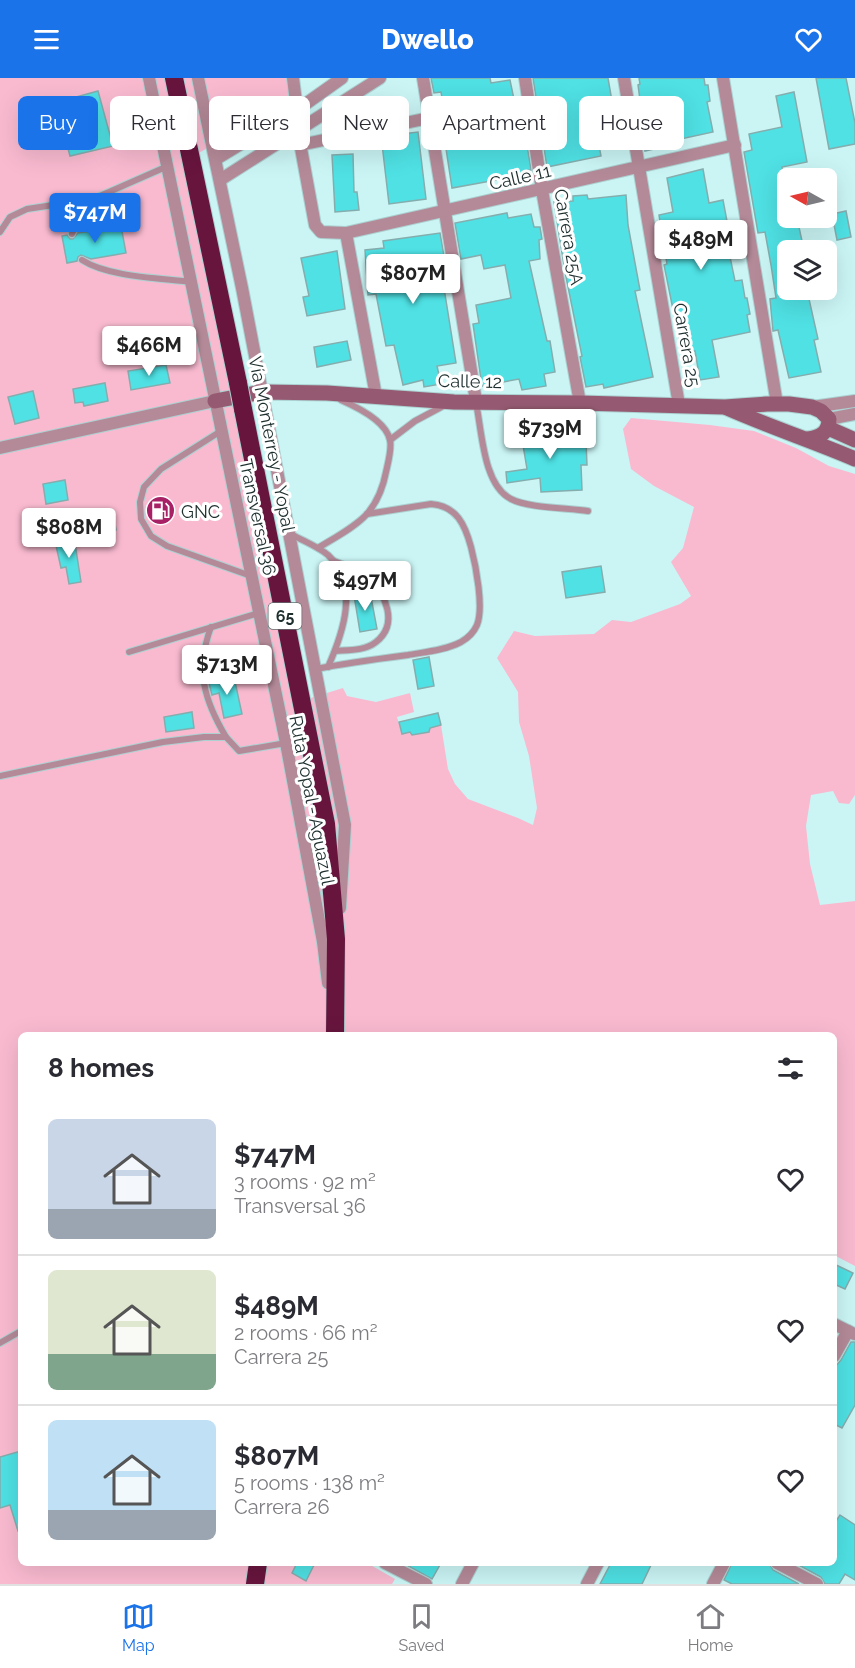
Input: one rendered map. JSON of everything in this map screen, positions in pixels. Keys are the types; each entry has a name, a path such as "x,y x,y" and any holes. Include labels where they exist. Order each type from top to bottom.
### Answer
{"highway":[{"name":"Vía Monterrey - Yopal","path":"174,78 238,383 326,824 336,939 332,975 334,1032"}],"main road":[{"name":"Calle 12","path":"215,400 262,392 327,393 454,402 725,407"},
{"path":"725,407 777,404 812,407 821,411 829,424 855,440"},
{"path":"725,407 855,459"},
{"path":"808,439 818,437 829,424"}],"street":[{"name":"Transversal 36","path":"198,78 291,534 322,668 345,825 332,975"},
{"path":"293,78 295,96"},
{"path":"310,101 342,78"},
{"path":"310,124 380,78"},
{"path":"423,78 426,96"},
{"name":"Carrera 25A","path":"525,78 542,190 580,403"},
{"name":"Carrera 25","path":"624,78 679,405"},
{"path":"723,78 777,404"},
{"path":"310,143 421,120"},
{"name":"Calle 11","path":"301,150 315,225 321,232 346,233 445,213 735,145"},
{"path":"216,159 231,150"},
{"path":"220,180 269,150"},
{"path":"434,150 476,401"},
{"path":"346,233 376,396"},
{"name":"Transversal 36","path":"215,400 251,576"},
{"path":"0,448 215,400"},
{"path":"812,407 855,401"},
{"path":"829,424 855,414"},
{"path":"837,1325 851,1332 837,1352"},
{"path":"391,1566 426,1584"},
{"path":"462,1584 471,1566"},
{"path":"587,1584 596,1566"},
{"path":"713,1584 722,1566"},
{"path":"783,1566 817,1584"}],"lane":[{"name":"Ruta Yopal - Aguazul","path":"149,78 332,975"},
{"path":"0,232 10,217 27,208 93,199 168,166"},
{"path":"72,234 79,216 93,199"},
{"path":"82,260 91,266 111,272 192,282"},
{"path":"318,548 350,528 367,513 382,492 390,440 380,424 371,416 327,393"},
{"path":"476,401 489,472 498,490 511,500 527,504 588,511"},
{"path":"390,440 432,411 454,402"},
{"path":"222,431 161,469 144,487 140,502 141,519 151,536 167,546 251,576"},
{"path":"322,668 432,651 460,642 472,634 477,625 479,610 474,560 465,526 457,516 450,509 431,504 367,513"},
{"path":"291,534 318,548 333,561 341,575 345,591 346,615 335,651 322,668"},
{"path":"333,561 352,568 368,578 387,601 389,616 386,629 377,642 365,648 335,651"},
{"path":"129,652 259,613"},
{"path":"211,627 204,645 203,687 215,718 226,737 239,751 286,743"},
{"path":"0,776 162,742 226,737"},
{"path":"0,1343 18,1333"},
{"path":"255,1584 258,1566"}],"shaded area":[{"path":"0,78 287,78 289,96 209,96 209,147 192,157 304,700 343,688 347,696 376,702 410,693 414,712 397,717 402,734 441,725 448,769 455,784 468,799 533,825 537,808 529,756 519,722 518,692 497,658 514,631 535,636 594,634 612,620 631,622 680,604 691,596 671,562 683,548 694,507 654,486 631,469 623,429 631,418 754,431 796,448 829,466 855,474 855,795 849,804 839,803 833,791 811,795 806,826 810,864 820,905 855,901 855,1266 837,1257 837,1032 18,1032 18,1566 372,1566 395,1579 392,1584 0,1584"}],"building":[{"path":"431,78 490,78 491,83 510,80 513,96 442,96 441,92 434,93"},
{"path":"533,78 608,78 611,96 579,96 579,150 600,150 601,156 547,167 544,150 567,150 567,96 536,96"},
{"path":"639,78 704,78 705,85 708,85 710,101 707,102 713,132 684,138 684,96 639,96 638,85 640,84"},
{"path":"816,78 846,78 855,123 855,144 829,149"},
{"path":"98,91 110,135 110,147 98,149 98,96 80,96"},
{"path":"794,92 807,162 777,168 777,228 799,228 802,240 777,240 777,300 809,300 818,339 814,340 821,372 789,378 778,330 773,331 770,299 776,298 771,265 765,232 758,233 744,152 752,150 749,134 782,127 776,96"},
{"path":"418,132 426,199 389,204 383,150 409,150 409,133"},
{"path":"68,150 96,150 70,156"},
{"path":"446,150 528,150 531,170 523,171 524,175 452,188"},
{"path":"353,154 354,192 357,192 359,210 335,212 332,155"},
{"path":"703,169 709,203 723,200 729,232 732,231 736,250 729,252 735,281 742,280 745,298 747,298 750,332 712,340 719,377 700,380 695,351 682,354 664,265 667,264 659,215 673,212 667,178"},
{"path":"587,195 588,199 626,195 628,225 640,290 635,291 653,377 604,388 603,384 586,387 554,202 573,201 573,196"},
{"path":"846,211 851,237 837,240 835,228 837,228 837,213"},
{"path":"507,213 508,218 531,214 534,227 540,227 542,239 539,240 540,259 529,261 547,341 550,341 555,372 544,374 546,386 522,390 519,379 482,386 473,324 479,323 476,305 511,298 505,265 484,269 481,255 461,259 455,223"},
{"path":"121,226 126,253 91,259 81,255 77,261 67,263 62,236 67,235 73,239 78,233"},
{"path":"440,233 445,262 440,263 456,363 437,366 441,384 424,387 423,380 403,385 394,345 386,346 376,294 368,295 365,250 384,248 383,241"},
{"path":"337,251 345,309 307,316 303,297 309,296 301,258"},
{"path":"347,341 351,360 317,367 314,347"},
{"path":"166,365 170,383 131,390 128,371"},
{"path":"105,383 108,401 84,406 83,402 75,403 73,389"},
{"path":"33,391 39,418 15,424 8,397"},
{"path":"541,417 546,442 586,441 587,465 581,465 582,490 541,492 540,478 507,483 506,472 527,469 519,421"},
{"path":"65,480 68,500 46,504 43,484"},
{"name":"GNC","path":"168,501 171,517 152,520 149,505"},
{"path":"113,512 116,530 95,534 91,515"},
{"path":"74,537 81,582 69,584 66,567 61,568 55,541"},
{"path":"601,566 605,592 566,598 562,572"},
{"path":"370,592 377,629 360,632 354,595"},
{"path":"429,657 434,686 418,689 413,660"},
{"path":"234,677 242,714 224,718 219,693 212,695 209,683"},
{"path":"192,712 194,728 166,732 164,717"},
{"path":"438,713 441,725 430,728 429,732 402,734 399,722"},
{"path":"837,1265 853,1273 845,1289 837,1285"},
{"path":"851,1342 855,1342 855,1405 842,1428 837,1426 837,1365"},
{"path":"18,1452 18,1531 10,1505 0,1508 0,1457"},
{"path":"840,1515 855,1525 855,1580 845,1574 839,1584 825,1584 821,1577 801,1566 837,1566 837,1520"},
{"path":"296,1566 314,1566 306,1581 292,1573"},
{"path":"408,1566 439,1566 432,1579"},
{"path":"609,1566 651,1566 642,1584 600,1584"},
{"path":"731,1566 771,1566 773,1570 799,1584 732,1584 724,1580"}],"place":[{"name":"GNC","path":"160,511"}]}
